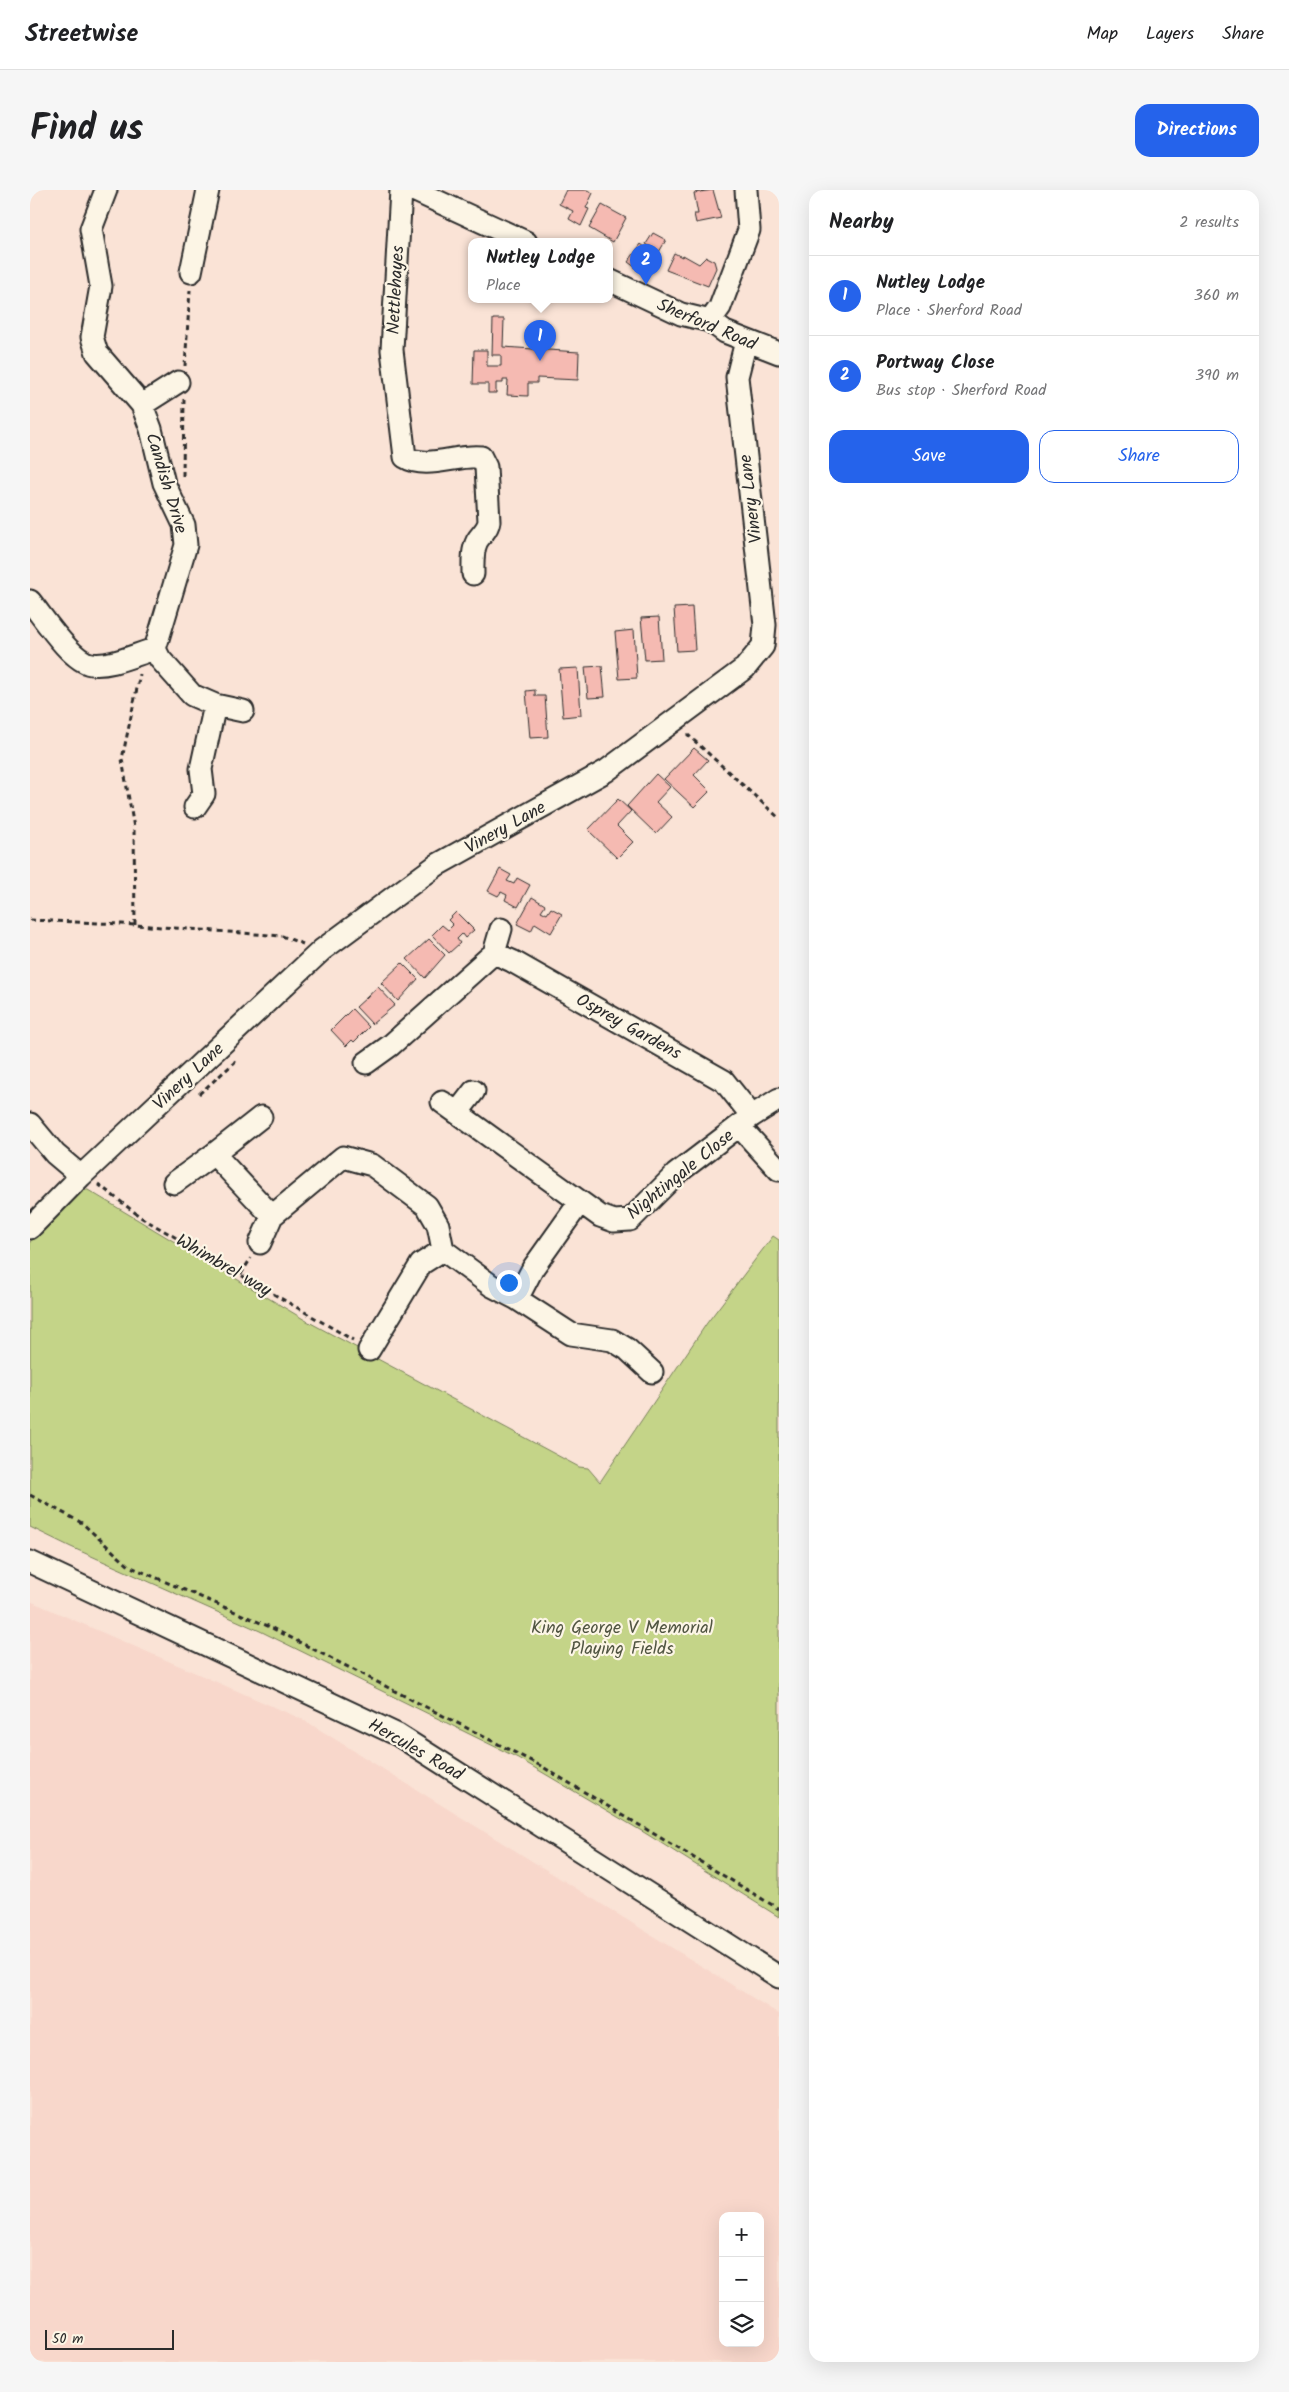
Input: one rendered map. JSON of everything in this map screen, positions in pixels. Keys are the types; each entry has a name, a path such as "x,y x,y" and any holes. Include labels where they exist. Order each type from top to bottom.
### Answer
{"street":[{"name":"Candish Drive","path":"106,190 91,229 101,286 92,337 97,353 142,405 151,429 164,483 184,526 186,545 149,650"},
{"path":"191,272 208,190"},
{"name":"Nettlehayes","path":"401,190 392,350 405,456 411,460 423,461 473,456 481,457 486,466 489,521 488,527 476,542 473,574"},
{"path":"413,190 517,238"},
{"path":"710,321 720,307 748,230 746,190"},
{"name":"Sherford Road","path":"613,282 681,314 710,321 725,332 779,353"},
{"name":"Vinery Lane","path":"30,1228 82,1175 322,950 437,864 606,771 745,668 763,646 765,625 737,377 746,341"},
{"path":"142,405 178,382"},
{"path":"30,601 76,656 90,664 104,664 149,650 192,695 215,705 243,711"},
{"path":"195,807 204,794 201,769 215,705"},
{"path":"366,1063 391,1045 494,953 500,929"},
{"name":"Osprey Gardens","path":"494,953 724,1081 746,1121 779,1170"},
{"name":"Nightingale Close","path":"474,1091 450,1108 600,1216 614,1222 630,1220 676,1174 779,1098"},
{"path":"174,1183 262,1117"},
{"path":"30,1124 55,1154 82,1175"},
{"path":"214,1154 272,1216"},
{"path":"260,1243 272,1216 343,1157 372,1165 427,1206 438,1224 443,1250 492,1286 517,1299 571,1334 612,1340 627,1349 652,1372"},
{"path":"517,1299 533,1268 580,1202"},
{"path":"369,1350 420,1264 443,1250"},
{"name":"Hercules Road","path":"30,1562 398,1735 779,1977"}],"path":[{"path":"134,924 134,828 122,759 149,650"},
{"path":"673,721 779,818"},
{"path":"30,920 134,924 282,936 322,950"},
{"name":"Whimbrel way","path":"82,1175 142,1218 369,1350"},
{"path":"30,1495 82,1523 130,1566 268,1626 541,1766 779,1910"}],"shaded area":[{"path":"30,1601 304,1720 779,2014 779,2362 30,2362"}],"green space":[{"name":"King George V Memorial Playing Fields","path":"78,1189 88,1190 305,1320 579,1467 588,1468 600,1482 707,1323 773,1236 779,1240 779,1917 645,1833 518,1758 260,1631 30,1527 30,1242"}],"building":[{"path":"566,190 587,190 593,193 586,208 589,209 581,226 569,219 573,211 559,204"},
{"path":"713,190 721,218 696,223 694,214 698,214 694,193"},
{"path":"602,205 626,218 613,242 613,238 606,238 589,228"},
{"path":"653,233 666,240 659,252 646,244"},
{"path":"641,244 656,256 643,273 628,262"},
{"path":"674,253 682,257 683,255 699,264 706,257 714,261 716,268 708,286 666,270"},
{"path":"493,319 504,319 503,347 579,352 578,380 537,378 537,383 528,383 528,396 507,395 508,380 503,380 503,383 496,383 496,393 488,393 488,384 473,384 474,350 487,350 487,366 501,366 501,355 492,355"},
{"path":"692,607 695,650 677,651 674,608"},
{"path":"659,617 662,659 645,660 641,618"},
{"path":"634,630 637,678 619,679 615,632"},
{"path":"602,666 605,697 588,698 585,667"},
{"path":"578,668 581,715 563,717 559,669"},
{"path":"535,690 535,696 545,696 548,737 530,738 526,691"},
{"path":"694,748 708,760 694,775 710,791 694,807 664,779"},
{"path":"656,774 670,787 656,802 672,817 656,834 627,806"},
{"path":"618,799 631,811 617,826 633,842 617,858 588,830"},
{"path":"500,869 511,875 507,881 514,884 517,878 530,885 518,907 505,900 507,895 501,892 498,896 488,891"},
{"path":"532,897 545,905 541,911 547,914 551,908 562,914 551,933 535,923 531,931 517,924"},
{"path":"456,912 474,930 465,938 462,934 457,939 460,943 449,953 432,935 442,925 448,930 453,925 448,920"},
{"path":"429,939 445,955 425,978 407,959"},
{"path":"402,963 418,979 398,1001 381,983"},
{"path":"378,987 395,1005 372,1024 356,1007"},
{"path":"352,1009 369,1027 354,1042 352,1040 346,1046 331,1030"}],"place":[{"name":"Portway Close","path":"646,285"},
{"name":"Nutley Lodge","path":"540,361"}]}
